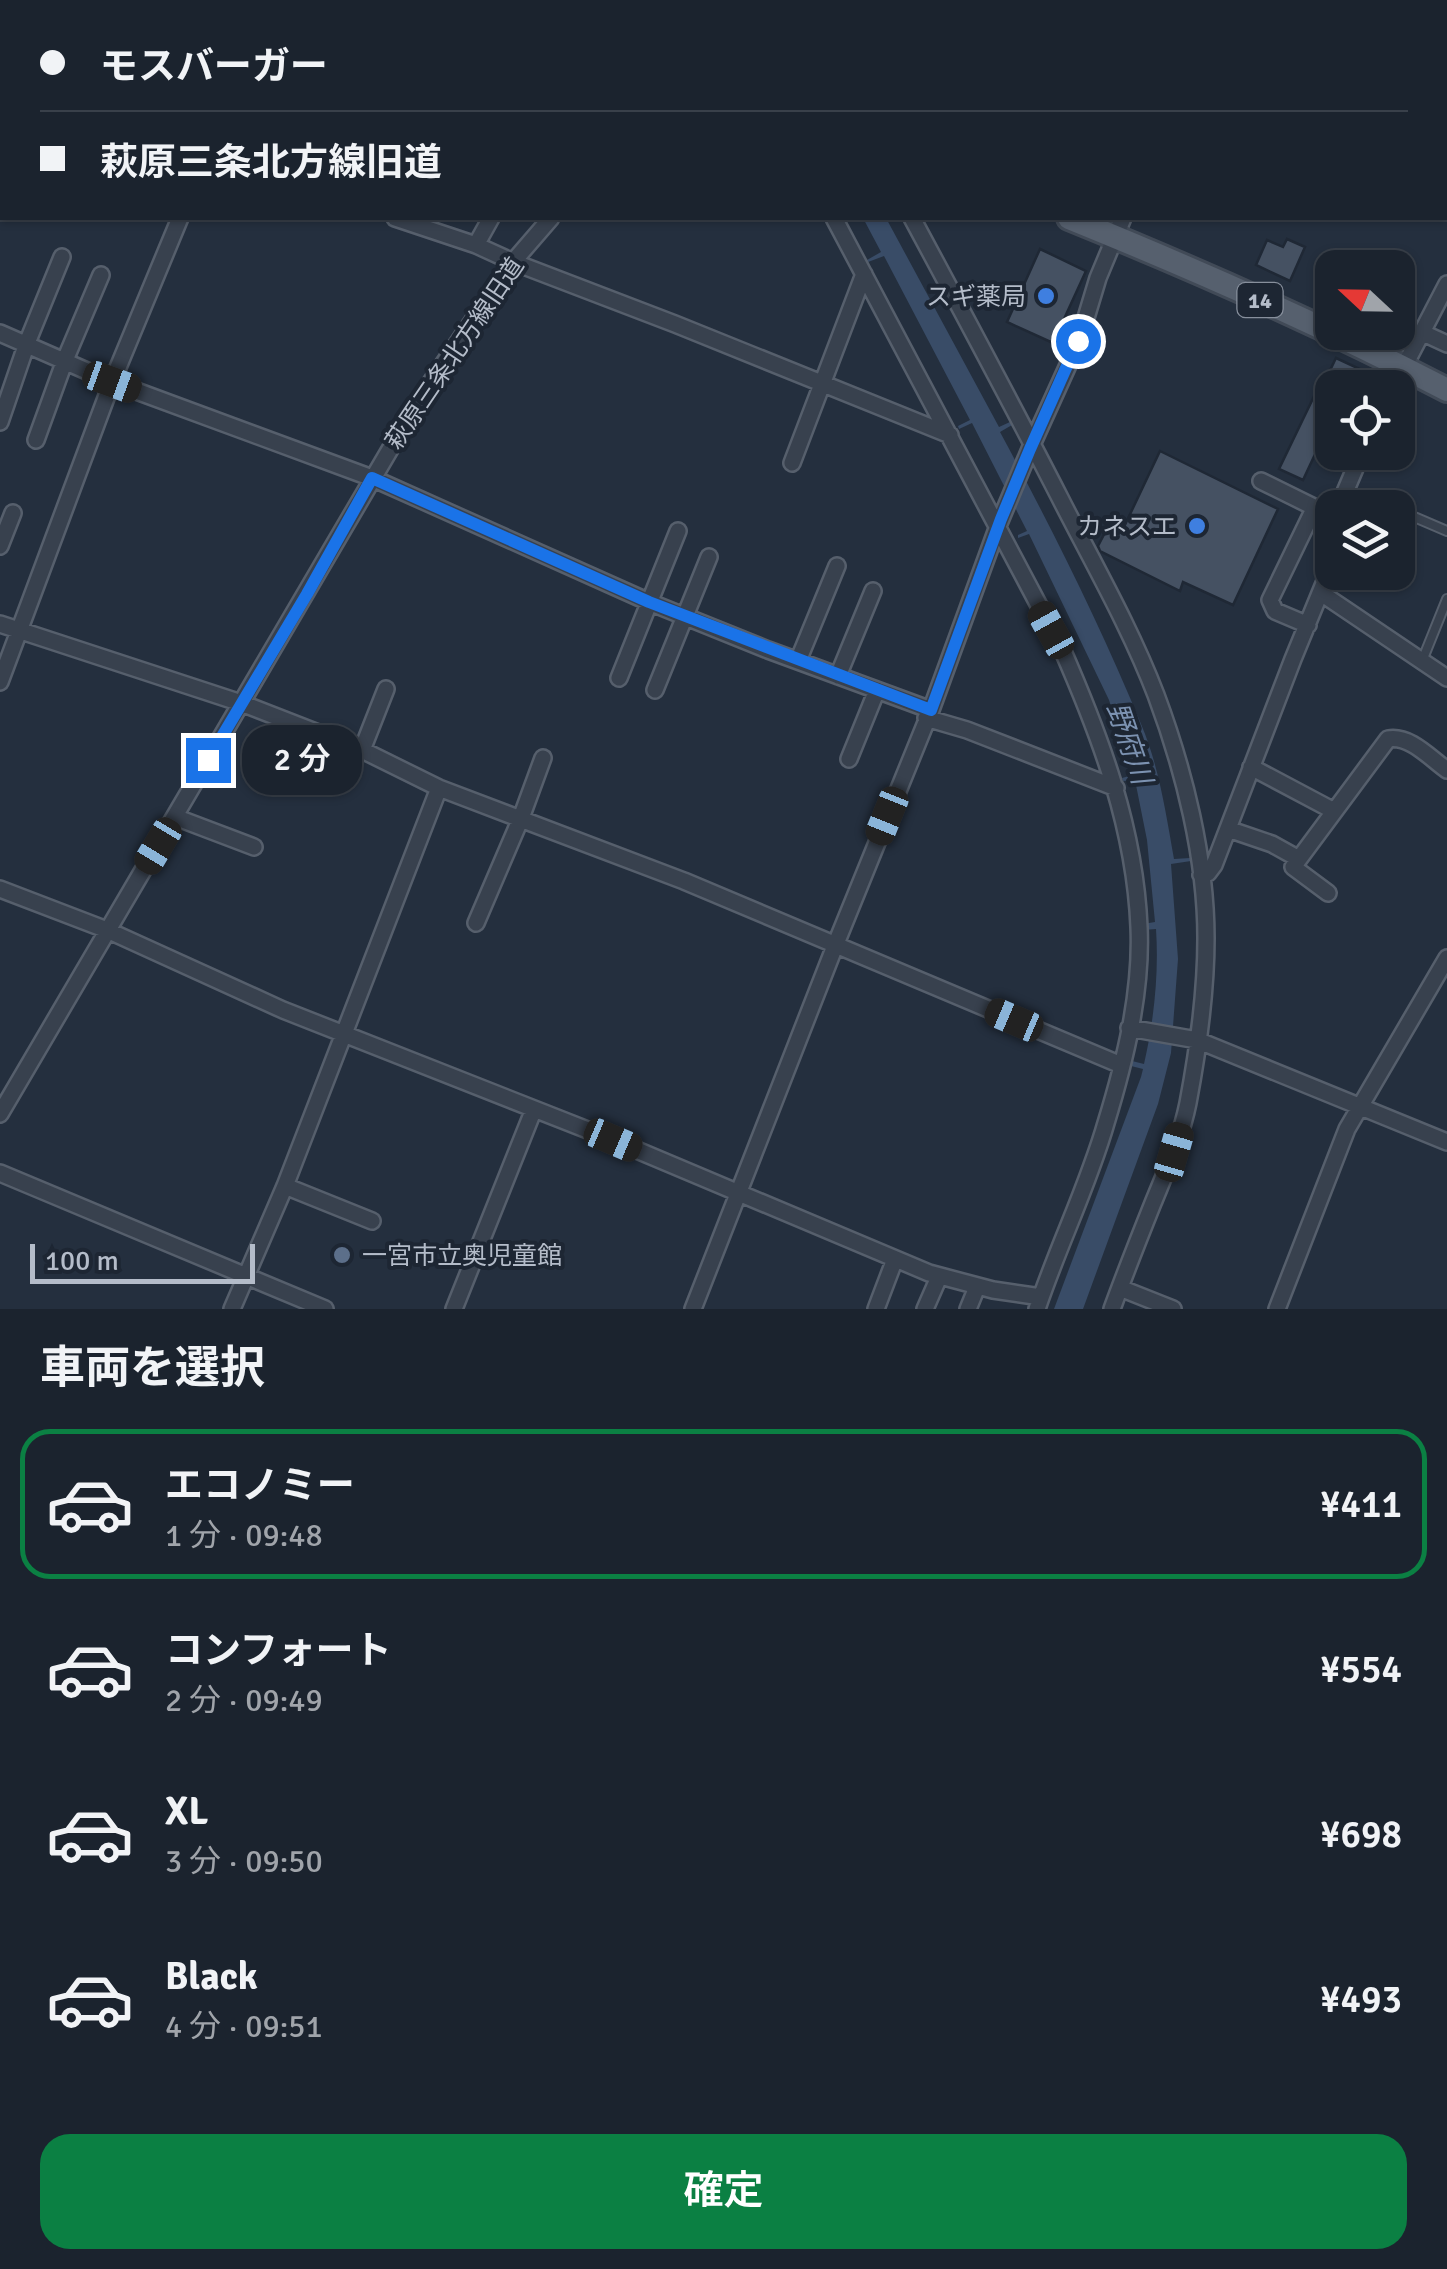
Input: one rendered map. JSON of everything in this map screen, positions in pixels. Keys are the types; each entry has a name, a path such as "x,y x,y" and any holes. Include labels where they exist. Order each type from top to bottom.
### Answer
{"main road":[{"name":"14","path":"1080,220 1118,227 1156,252 1384,370"},
{"name":"14","path":"1415,382 1447,390"}],"street":[{"path":"0,682 112,382 179,220"},
{"path":"401,220 476,245 950,435"},
{"path":"476,245 490,220"},
{"name":"萩原三条北方線旧道","path":"0,1114 419,400 513,262 549,220"},
{"path":"0,889 107,930 283,1010 738,1191 938,1276 1039,1303 1092,1166 1131,1028 1140,927 1127,837 1116,788 1091,716 1062,650 1000,522 835,220"},
{"path":"913,220 1130,635 1155,694 1185,785 1201,874 1206,936 1204,991 1194,1040 1188,1105 1174,1152 1112,1309"},
{"path":"693,1309 1000,522 1078,341 1118,227"},
{"path":"0,422 62,257"},
{"path":"792,462 864,274"},
{"path":"36,440 100,275"},
{"path":"1401,370 1447,284"},
{"path":"1421,332 1447,344"},
{"path":"0,333 112,382 372,478 649,602 1116,788"},
{"path":"1261,481 1315,508 1270,600 1275,610 1308,625"},
{"path":"0,546 13,513"},
{"path":"618,678 678,531"},
{"path":"655,690 709,558"},
{"path":"798,661 837,566"},
{"path":"1201,874 1208,873 1214,865 1322,590"},
{"path":"838,676 873,591"},
{"path":"1321,594 1447,678"},
{"path":"0,624 241,703 362,750 439,788 684,881 1121,1065"},
{"path":"362,750 386,690"},
{"path":"849,759 877,690"},
{"path":"1328,893 1292,866 1388,739 1397,737 1409,742 1447,770"},
{"path":"476,923 543,758"},
{"path":"1251,767 1334,812"},
{"path":"232,1309 439,788"},
{"path":"175,817 254,847"},
{"path":"1228,829 1272,844 1298,859"},
{"path":"1277,1309 1348,1128 1447,958"},
{"path":"1131,1028 1194,1040 1447,1142"},
{"path":"454,1309 534,1109"},
{"path":"0,1172 324,1309"},
{"path":"284,1186 372,1221"},
{"path":"876,1309 894,1258"},
{"path":"925,1309 938,1276"},
{"path":"968,1309 977,1287"},
{"path":"1120,1288 1173,1309"}],"lane":[{"path":"1415,517 1447,531"},
{"path":"1422,661 1447,599"}],"water":[{"name":"野府川","path":"864,220 887,220 999,427 1010,422 1012,425 1000,432 1092,613 1153,756 1174,859 1191,861 1171,864 1178,959 1171,1053 1158,1104 1083,1309 1054,1309 1141,1077 1143,1069 1127,1065 1128,1060 1144,1064 1151,1031 1157,963 1156,929 1143,930 1143,924 1155,922 1147,840 1135,780 1122,778 1133,775 1109,700 1029,534 1018,538 1027,531 972,423 959,429 970,420 884,256 868,262 881,252"}],"building":[{"path":"1287,239 1305,247 1290,281 1256,265 1267,240 1283,247"},
{"name":"スギ薬局","path":"1040,249 1086,271 1053,343 1007,322"},
{"path":"1336,358 1362,370 1330,370"},
{"path":"1315,394 1315,454 1303,480 1279,469"},
{"name":"カネスエ","path":"1160,451 1278,509 1233,605 1183,582 1180,591 1100,551 1098,546 1110,523 1123,529"}],"place":[{"name":"スギ薬局","path":"1046,296"},
{"name":"カネスエ","path":"1197,526"},
{"name":"一宮市立奥児童館","path":"342,1255"}],"route":[{"path":"208,760 372,478 649,602 931,710 1001,519 1078,341"}]}
